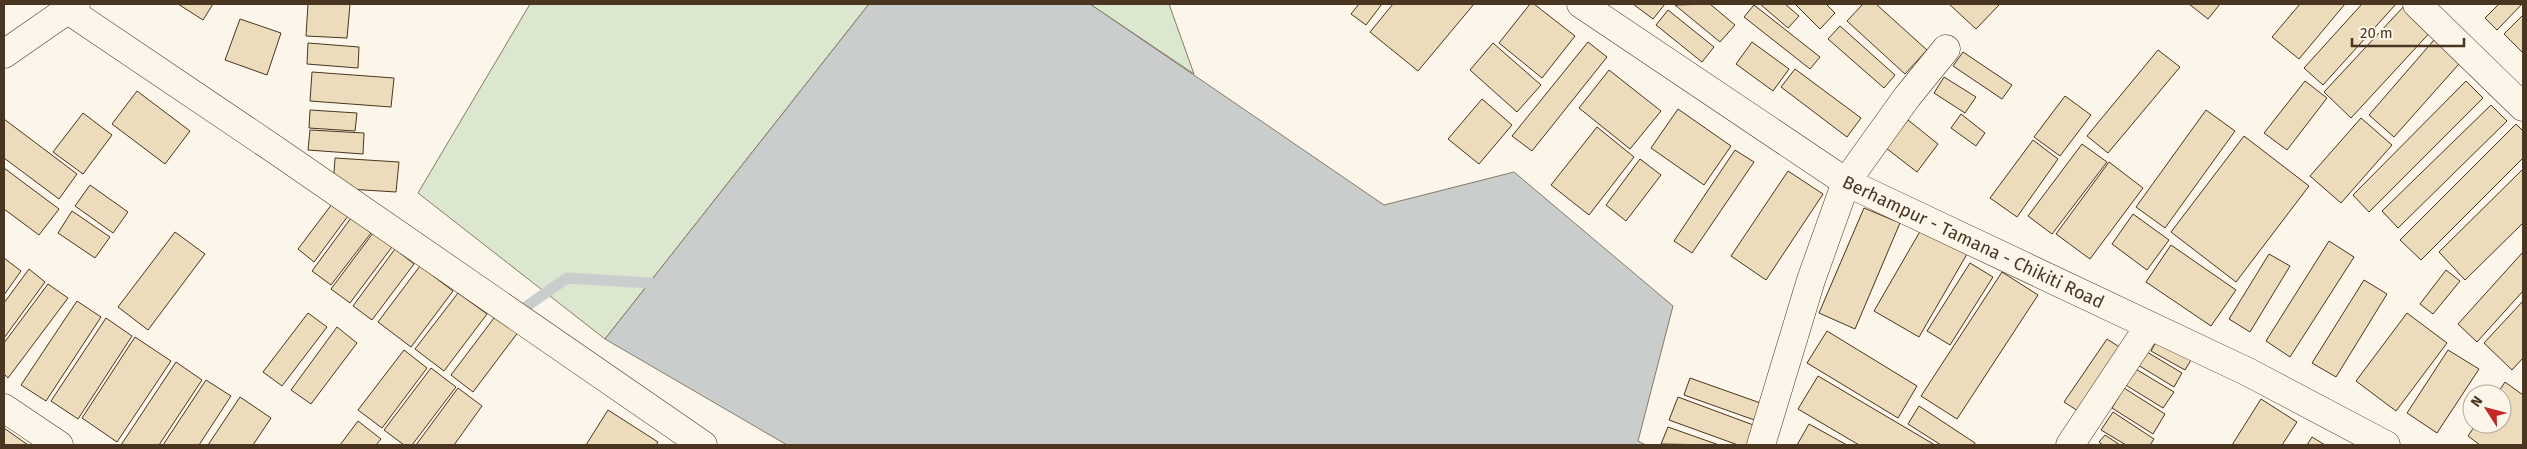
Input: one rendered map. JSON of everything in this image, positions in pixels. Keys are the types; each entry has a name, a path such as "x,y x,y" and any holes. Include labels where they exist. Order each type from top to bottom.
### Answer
{"street":[{"name":"Berhampur - Tamana - Chikiti Road","path":"1581,4 1846,182 2248,372 2386,445"},
{"path":"2417,4 2523,107"},
{"path":"4,54 72,7 703,445"},
{"path":"1761,445 1811,280 1846,182 1907,97 1946,49"},
{"path":"2070,445 2149,326"},
{"path":"4,408 59,445"}],"green space":[{"path":"530,4 869,4 605,339 418,193"},
{"path":"1090,4 1169,4 1194,74"}],"shaded area":[{"path":"869,4 1090,4 1384,205 1514,172 1673,306 1638,441 1646,445 787,445 605,339"}],"building":[{"path":"178,4 213,4 203,20"},
{"path":"308,4 350,4 347,38 306,36"},
{"path":"1359,4 1382,4 1366,25 1351,14"},
{"path":"1393,4 1474,4 1418,71 1370,32"},
{"path":"1530,4 1534,4 1575,36 1542,78 1499,43"},
{"path":"1633,4 1665,4 1653,19"},
{"path":"1710,4 1735,25 1720,42 1675,5"},
{"path":"1760,4 1785,4 1799,16 1788,28"},
{"path":"1795,4 1826,4 1835,13 1820,29"},
{"path":"1863,4 1876,4 1927,50 1905,74 1847,21"},
{"path":"1949,4 2000,4 1976,29"},
{"path":"2189,4 2220,4 2208,19"},
{"path":"2300,4 2345,4 2299,59 2272,37"},
{"path":"2362,4 2396,4 2323,85 2304,68"},
{"path":"2406,4 2435,27 2351,118 2324,92"},
{"path":"2499,4 2522,4 2497,30 2485,18"},
{"path":"1754,5 1820,57 1810,69 1744,17"},
{"path":"1668,10 1714,47 1702,62 1656,25"},
{"path":"2523,15 2523,53 2504,34"},
{"path":"240,19 281,33 267,75 225,60"},
{"path":"1840,26 1895,75 1884,88 1828,39"},
{"path":"2440,33 2466,56 2394,137 2369,115"},
{"path":"1588,42 1607,57 1532,151 1512,136"},
{"path":"1752,42 1789,69 1773,91 1736,64"},
{"path":"308,43 359,47 358,68 307,64"},
{"path":"1493,43 1541,85 1517,112 1470,70"},
{"path":"2158,50 2180,67 2108,153 2087,136"},
{"path":"1963,52 2012,85 2002,99 1953,66"},
{"path":"1795,69 1861,118 1847,137 1781,87"},
{"path":"1609,70 1661,111 1630,149 1579,108"},
{"path":"312,72 394,78 391,107 310,101"},
{"path":"1944,77 1976,97 1965,113 1934,93"},
{"path":"2305,81 2327,98 2287,150 2264,133"},
{"path":"2466,81 2483,98 2369,212 2353,195"},
{"path":"137,91 190,131 165,164 112,124"},
{"path":"2065,96 2091,115 2060,156 2034,137"},
{"path":"1482,99 1512,125 1479,164 1448,139"},
{"path":"2491,105 2507,121 2398,228 2382,211"},
{"path":"1678,109 1731,146 1704,185 1651,148"},
{"path":"310,110 357,113 355,131 309,128"},
{"path":"2206,110 2235,131 2165,228 2136,207"},
{"path":"83,113 112,135 83,174 53,152"},
{"path":"1961,114 1985,133 1976,146 1951,128"},
{"path":"2361,118 2392,145 2341,203 2310,176"},
{"path":"4,119 77,174 59,199 4,158"},
{"path":"1908,120 1938,144 1917,172 1886,148"},
{"path":"2516,124 2523,131 2523,158 2421,260 2400,240"},
{"path":"1597,127 1634,157 1589,215 1551,185"},
{"path":"310,130 364,133 363,154 308,150"},
{"path":"2244,136 2309,186 2236,282 2171,232"},
{"path":"2033,140 2058,159 2017,217 1990,198"},
{"path":"2082,144 2107,162 2052,234 2028,216"},
{"path":"1735,150 1754,162 1692,253 1674,241"},
{"path":"335,158 399,162 396,192 333,188"},
{"path":"1640,159 1661,175 1626,221 1606,205"},
{"path":"2109,162 2143,188 2090,259 2056,234"},
{"path":"4,168 59,209 39,235 4,209"},
{"path":"2523,169 2523,223 2465,280 2439,252"},
{"path":"1788,171 1823,194 1766,280 1731,256"},
{"path":"90,185 128,212 113,233 75,206"},
{"path":"332,204 348,216 314,262 298,249"},
{"path":"1864,208 1900,223 1855,329 1819,313"},
{"path":"72,211 110,237 95,258 58,233"},
{"path":"2133,214 2169,240 2147,270 2112,244"},
{"path":"351,218 371,233 331,285 312,271"},
{"path":"1922,228 1967,254 1919,337 1874,311"},
{"path":"175,232 205,254 148,330 118,307"},
{"path":"373,233 392,247 350,303 331,289"},
{"path":"2329,241 2354,257 2290,357 2266,341"},
{"path":"2171,245 2236,290 2211,326 2146,282"},
{"path":"395,249 414,264 372,320 353,306"},
{"path":"2523,252 2523,291 2477,342 2458,324"},
{"path":"2269,254 2290,266 2250,332 2229,319"},
{"path":"4,258 21,271 4,295"},
{"path":"1970,263 1993,277 1950,345 1927,331"},
{"path":"420,266 453,291 411,347 378,322"},
{"path":"29,269 45,282 4,338 4,303"},
{"path":"2446,270 2460,281 2433,314 2420,304"},
{"path":"2002,272 2038,295 1957,419 1921,396"},
{"path":"2364,280 2387,294 2336,377 2312,363"},
{"path":"48,284 68,298 8,378 4,374 4,343"},
{"path":"458,293 487,314 444,371 415,349"},
{"path":"77,301 101,317 46,401 21,385"},
{"path":"2523,301 2523,358 2512,370 2484,343"},
{"path":"308,313 327,327 282,386 263,372"},
{"path":"2407,313 2447,343 2396,411 2356,381"},
{"path":"497,314 519,331 473,392 451,375"},
{"path":"106,318 132,336 78,419 51,401"},
{"path":"337,327 357,343 311,404 291,390"},
{"path":"1827,331 1917,386 1898,418 1807,363"},
{"path":"2160,335 2194,355 2185,370 2151,351"},
{"path":"135,337 171,361 117,442 82,418"},
{"path":"2107,339 2121,348 2078,411 2064,402"},
{"path":"404,350 427,368 382,428 358,410"},
{"path":"2448,350 2479,369 2469,384 2462,384 2462,395 2437,433 2407,413"},
{"path":"2147,352 2182,373 2174,387 2138,365"},
{"path":"176,362 202,380 159,445 121,445"},
{"path":"431,368 456,387 412,445 404,445 384,430"},
{"path":"2134,368 2174,392 2163,408 2124,384"},
{"path":"1818,376 1935,445 1859,445 1798,409"},
{"path":"1690,378 1766,405 1760,422 1684,395"},
{"path":"206,380 231,396 199,445 163,445"},
{"path":"2512,387 2523,395 2523,445 2480,445 2468,436 2469,434 2512,434"},
{"path":"458,388 482,406 454,445 416,445"},
{"path":"2124,388 2165,414 2153,434 2112,408"},
{"path":"240,397 271,418 253,445 208,445"},
{"path":"1678,397 1756,426 1749,445 1738,445 1669,420"},
{"path":"2261,399 2297,422 2282,445 2232,445"},
{"path":"1919,406 1975,443 1974,445 1941,445 1908,424"},
{"path":"608,410 658,442 656,445 586,445"},
{"path":"2113,412 2154,439 2150,445 2126,445 2101,430"},
{"path":"358,421 381,439 376,445 340,445"},
{"path":"1809,424 1847,445 1797,445"},
{"path":"1668,427 1719,445 1661,444"},
{"path":"4,428 28,445 4,445"},
{"path":"2105,435 2120,445 2103,445 2099,442"},
{"path":"2312,437 2325,445 2307,445"}],"waterway":[{"path":"517,313 567,278 650,283 662,289"}]}
